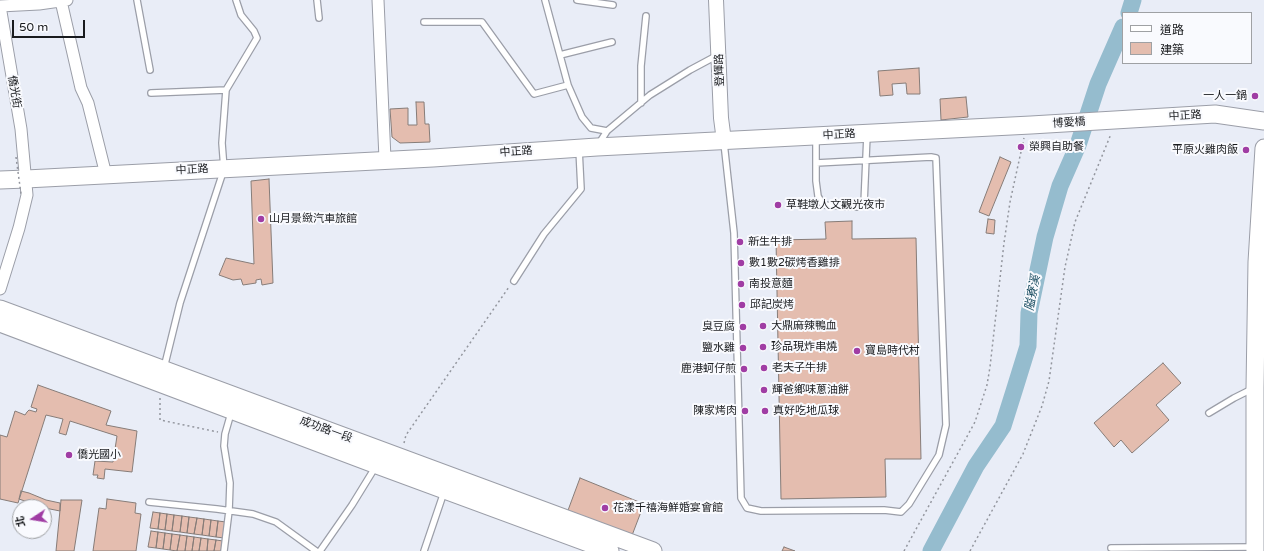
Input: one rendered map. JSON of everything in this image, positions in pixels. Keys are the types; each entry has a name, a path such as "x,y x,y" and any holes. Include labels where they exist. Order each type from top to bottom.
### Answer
{"main road":[{"name":"中正路","path":"1112,120 1215,114 1264,121"},
{"name":"博愛橋","path":"1029,126 1112,120"},
{"name":"中正路","path":"0,180 24,187 106,175 433,158 597,147 1029,126"},
{"path":"1255,549 1259,387 1257,262 1264,148"},
{"name":"成功路一段","path":"0,309 162,376 232,410 388,456 445,490 610,551"},
{"name":"成功路一段","path":"0,323 162,376 653,551"}],"street":[{"path":"378,0 385,160"},
{"name":"登輝路","path":"716,0 721,118 724,141"},
{"path":"0,6 65,1 80,88 88,103 106,175"},
{"name":"僑光街","path":"0,6 3,47 21,129 24,187 27,195 19,228 0,289"}],"lane":[{"path":"137,0 150,70"},
{"path":"162,376 180,303 224,169 222,143 226,90 257,38 254,31 241,15 236,0"},
{"path":"317,0 319,18"},
{"path":"545,0 568,85 582,117 591,128 607,131"},
{"path":"577,0 613,5"},
{"path":"641,103 641,66 646,16"},
{"path":"424,22 482,22 534,94 568,85"},
{"path":"560,55 612,42"},
{"path":"597,147 607,131 650,95 690,70 719,55"},
{"path":"151,93 226,90"},
{"path":"816,136 816,181 818,196 824,205 858,207 864,204 868,133"},
{"path":"724,141 734,233 741,498 747,508 761,511 884,510 901,512 909,504 939,455 946,425 936,158 866,159 816,163"},
{"path":"514,281 544,234 581,189 579,148"},
{"path":"1209,413 1234,398 1259,387"},
{"path":"224,551 229,511 230,483 224,446 225,434 232,410"},
{"path":"320,551 388,456"},
{"path":"424,551 445,490"},
{"path":"149,502 253,514 276,522 316,551"},
{"path":"1111,548 1255,549"}],"path":[{"path":"970,551 1023,454 1042,406 1049,381 1065,267 1075,222 1112,120"},
{"path":"904,551 975,422 987,385 1010,202 1029,126"},
{"path":"16,157 24,187"},
{"path":"388,456 406,435 514,281"},
{"path":"162,376 160,420 225,434"}],"building":[{"path":"919,68 920,94 907,94 906,83 892,84 893,95 880,96 878,71"},
{"path":"966,97 968,117 941,120 940,99"},
{"path":"416,102 424,102 425,124 429,124 430,142 400,143 392,137 390,109 408,108 408,125 417,125"},
{"path":"1000,157 1011,162 989,216 979,212"},
{"name":"山月景緻汽車旅館","path":"269,179 273,283 262,285 261,279 256,280 256,283 243,285 241,279 233,280 219,275 226,258 254,264 251,181"},
{"path":"988,219 995,220 994,234 986,233"},
{"path":"852,221 852,239 916,238 921,459 885,459 886,497 781,499 776,240 826,239 825,222"},
{"path":"1163,363 1181,383 1156,405 1169,420 1132,453 1121,440 1114,447 1094,423"},
{"path":"38,385 111,411 106,425 137,431 132,472 105,469 104,479 97,478 98,475 93,475 95,461 113,462 117,436 70,421 66,435 59,433 63,419 46,415 19,499 12,499 12,502 0,499 0,435 7,437 15,411 25,415 29,410 36,412 37,409 31,407"},
{"name":"花漾千禧海鮮婚宴會館","path":"580,478 644,504 631,538 567,513"},
{"path":"21,491 44,499 19,499"},
{"path":"107,499 136,503 135,513 141,514 136,551 93,551 99,508 106,509"},
{"path":"61,500 82,500 74,551 56,551"},
{"path":"52,501 60,503 60,511 52,509"},
{"path":"153,512 160,513 158,529 150,528"},
{"path":"160,513 167,514 165,530 158,529"},
{"path":"167,514 174,515 172,531 165,530"},
{"path":"174,515 182,516 180,532 172,531"},
{"path":"182,516 189,517 187,533 180,532"},
{"path":"189,517 197,518 194,534 187,533"},
{"path":"197,518 204,519 202,535 194,534"},
{"path":"204,519 211,520 209,536 202,535"},
{"path":"211,520 218,521 216,537 209,536"},
{"path":"218,521 226,522 224,538 216,537"},
{"path":"151,531 158,532 156,548 148,547"},
{"path":"158,532 165,533 163,549 156,548"},
{"path":"165,533 172,534 170,550 163,549"},
{"path":"172,534 180,535 177,551 170,550"},
{"path":"180,535 187,536 185,551 177,551"},
{"path":"187,536 194,537 192,551 185,551"},
{"path":"194,537 201,538 199,551 192,551"},
{"path":"201,538 208,539 207,551 199,551"},
{"path":"208,539 216,540 214,551 207,551"},
{"path":"216,540 223,541 221,551 214,551"},
{"path":"784,547 795,551 782,551"}],"waterway":[{"name":"隘寮溪","path":"1129,12 1133,0"},
{"name":"隘寮溪","path":"931,551 976,466 1003,426 1028,346 1029,313 1045,237 1060,186 1078,145 1098,84 1122,29"}],"place":[{"name":"一人一鍋","path":"1255,96"},
{"name":"榮興自助餐","path":"1021,147"},
{"name":"平原火雞肉飯","path":"1246,150"},
{"name":"草鞋墩人文觀光夜市","path":"778,205"},
{"name":"山月景緻汽車旅館","path":"261,219"},
{"name":"新生牛排","path":"740,242"},
{"name":"數1數2碳烤香雞排","path":"741,263"},
{"name":"南投意麵","path":"741,284"},
{"name":"邱記炭烤","path":"742,305"},
{"name":"大鼎麻辣鴨血","path":"763,326"},
{"name":"臭豆腐","path":"743,327"},
{"name":"珍品現炸串燒","path":"763,347"},
{"name":"鹽水雞","path":"743,348"},
{"name":"寶島時代村","path":"857,351"},
{"name":"老夫子牛排","path":"764,368"},
{"name":"鹿港蚵仔煎","path":"744,369"},
{"name":"輝爸鄉味蔥油餅","path":"764,390"},
{"name":"陳家烤肉","path":"745,411"},
{"name":"真好吃地瓜球","path":"765,411"},
{"name":"僑光國小","path":"69,455"},
{"name":"花漾千禧海鮮婚宴會館","path":"605,508"}]}
